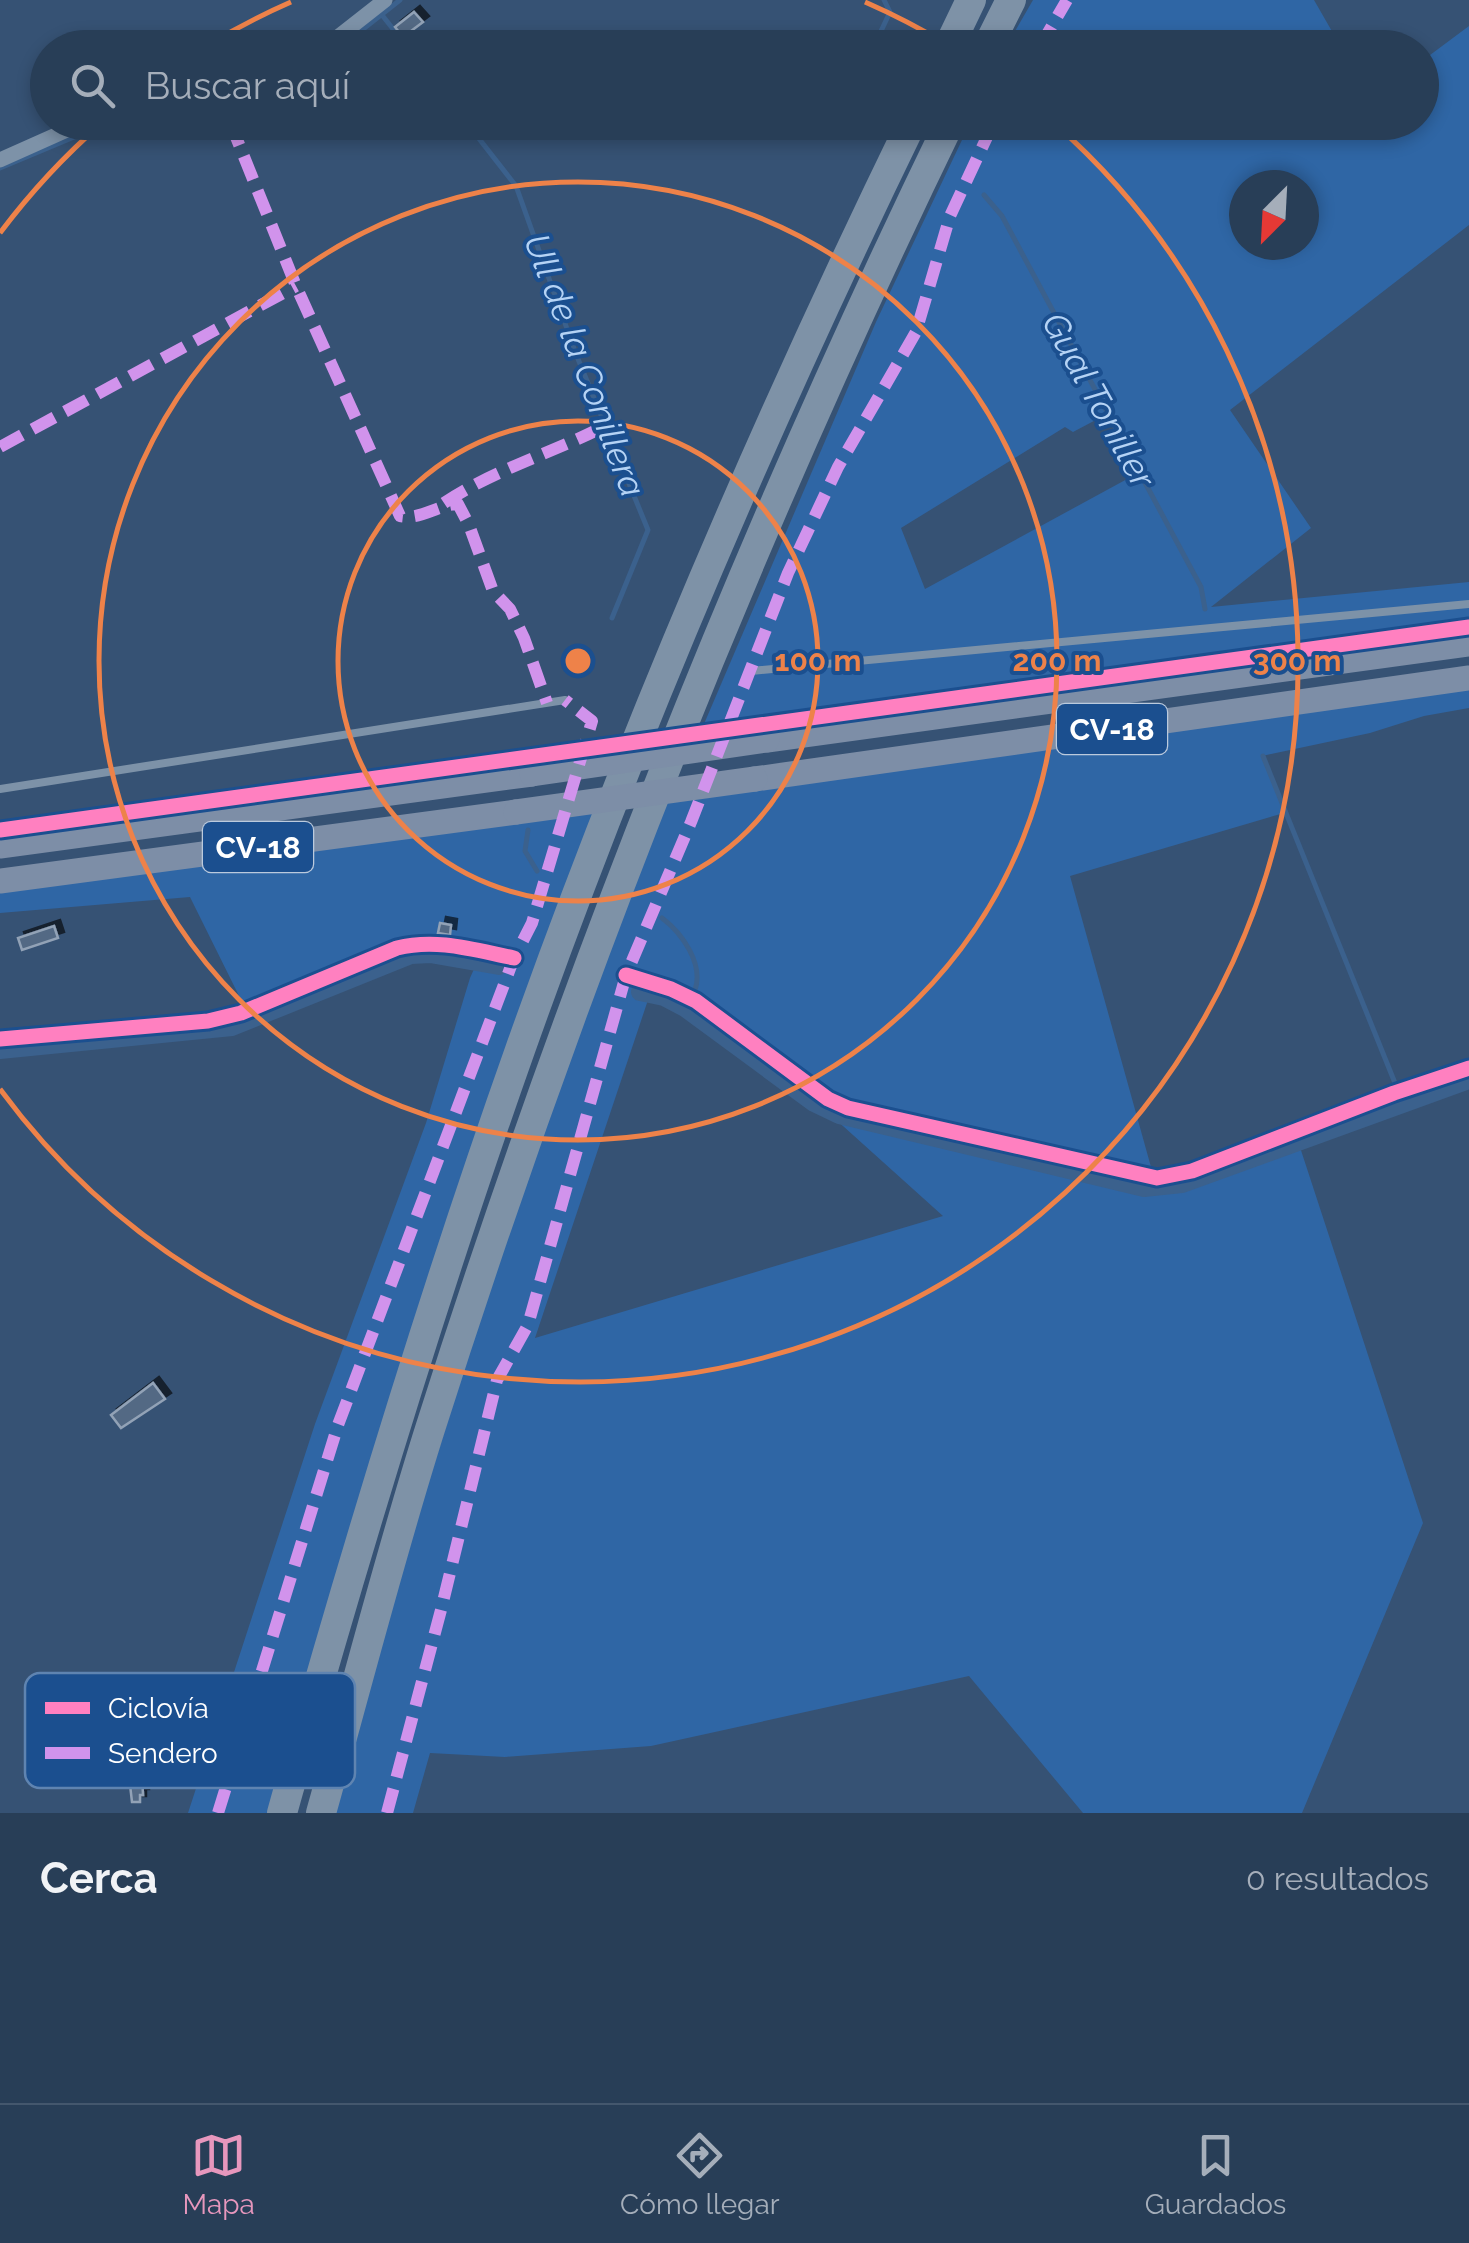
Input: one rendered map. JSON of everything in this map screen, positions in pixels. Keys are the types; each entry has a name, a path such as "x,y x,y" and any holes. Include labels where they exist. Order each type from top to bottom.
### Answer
{"highway":[{"path":"952,30 971,0"},
{"path":"996,30 1009,3"},
{"path":"323,1673 398,1413 520,1050 614,799 827,297 903,140"},
{"path":"355,1694 430,1430 552,1068 728,614 858,312 941,140"},
{"path":"282,1813 289,1788"},
{"path":"321,1813 328,1788"}],"main road":[{"name":"CV-18","path":"0,846 1469,644"},
{"name":"CV-18","path":"0,881 1469,678"}],"street":[{"path":"347,30 385,0"},
{"path":"0,160 45,140"},
{"path":"0,1039 208,1020 241,1013 420,942 514,958"},
{"path":"626,975 671,988 696,1002 828,1099 848,1108 1157,1178 1192,1171 1469,1068"}],"lane":[{"path":"827,297 896,140"},
{"path":"751,671 1469,604"},
{"path":"0,789 565,700"}],"shaded area":[{"path":"1033,0 1314,0 1331,30 1016,30"},
{"path":"1469,26 1469,225 1230,410 1311,528 1211,607 1469,582 1469,623 701,731 876,322 962,140 1439,140 1439,48","holes":["1109,413 1140,472 925,589 901,528 1065,427 1073,432"]},
{"path":"1469,686 1469,708 1262,756 1284,813 1070,876 1157,1178 1295,1132 1423,1523 1302,1813 1083,1813 969,1676 651,1746 505,1757 430,1753 413,1813 331,1813 338,1788 355,1788 355,1725 371,1666 512,1216 663,800","holes":["654,982 696,1001 828,1098 833,1117 943,1216 535,1338"]},
{"path":"626,747 624,753 0,838 0,833"},
{"path":"603,808 319,1673 234,1673 315,1424 426,1123 470,978 482,951 420,941 246,1010 190,897 0,913 0,889"},
{"path":"196,1788 281,1788 273,1813 188,1813"}],"building":[{"path":"414,12 423,22 412,30 395,27"},
{"path":"440,923 451,925 450,935 438,933"},
{"path":"54,926 58,938 22,950 18,938"},
{"path":"153,1383 165,1399 121,1428 111,1415"},
{"path":"130,1788 143,1788 140,1802 132,1802"}],"waterway":[{"path":"362,30 400,0"},
{"name":"Gual Toniller","path":"882,30 890,12 884,0"},
{"name":"Ull de la Conillera","path":"382,15 394,30"},
{"path":"0,168 67,140"},
{"name":"Ull de la Conillera","path":"480,140 516,186 576,354 648,530 612,618"},
{"name":"Gual Toniller","path":"984,195 1002,216 1201,587 1205,609"},
{"name":"Gual Toniller","path":"1263,756 1395,1083"},
{"name":"Ull de la Conillera","path":"528,830 525,851 537,871"},
{"name":"Ull de la Conillera","path":"662,918 677,932 694,960 695,990"},
{"path":"0,1050 232,1027 411,955 430,954 499,966"},
{"path":"640,992 664,997 685,1008 814,1103 839,1115 1144,1188 1182,1184 1469,1080"}],"marked path":[{"path":"1050,30 1067,0"},
{"path":"237,140 296,286 400,516 415,516 458,504 493,591 510,609 524,638 547,703"},
{"path":"387,1813 497,1380 528,1325 626,975 691,822 788,573 838,467 916,332 950,216 986,140"},
{"path":"0,447 296,286"},
{"path":"444,503 500,472 597,430"},
{"path":"261,1673 338,1425 514,958 532,923 592,721 565,700"},
{"path":"218,1813 226,1788"}],"cycle path":[{"path":"0,830 1469,627"},
{"path":"0,1039 208,1021 241,1013 412,945 456,946 514,958"},
{"path":"626,975 696,1001 828,1099 848,1108 1157,1178 1192,1171 1469,1068"}]}
